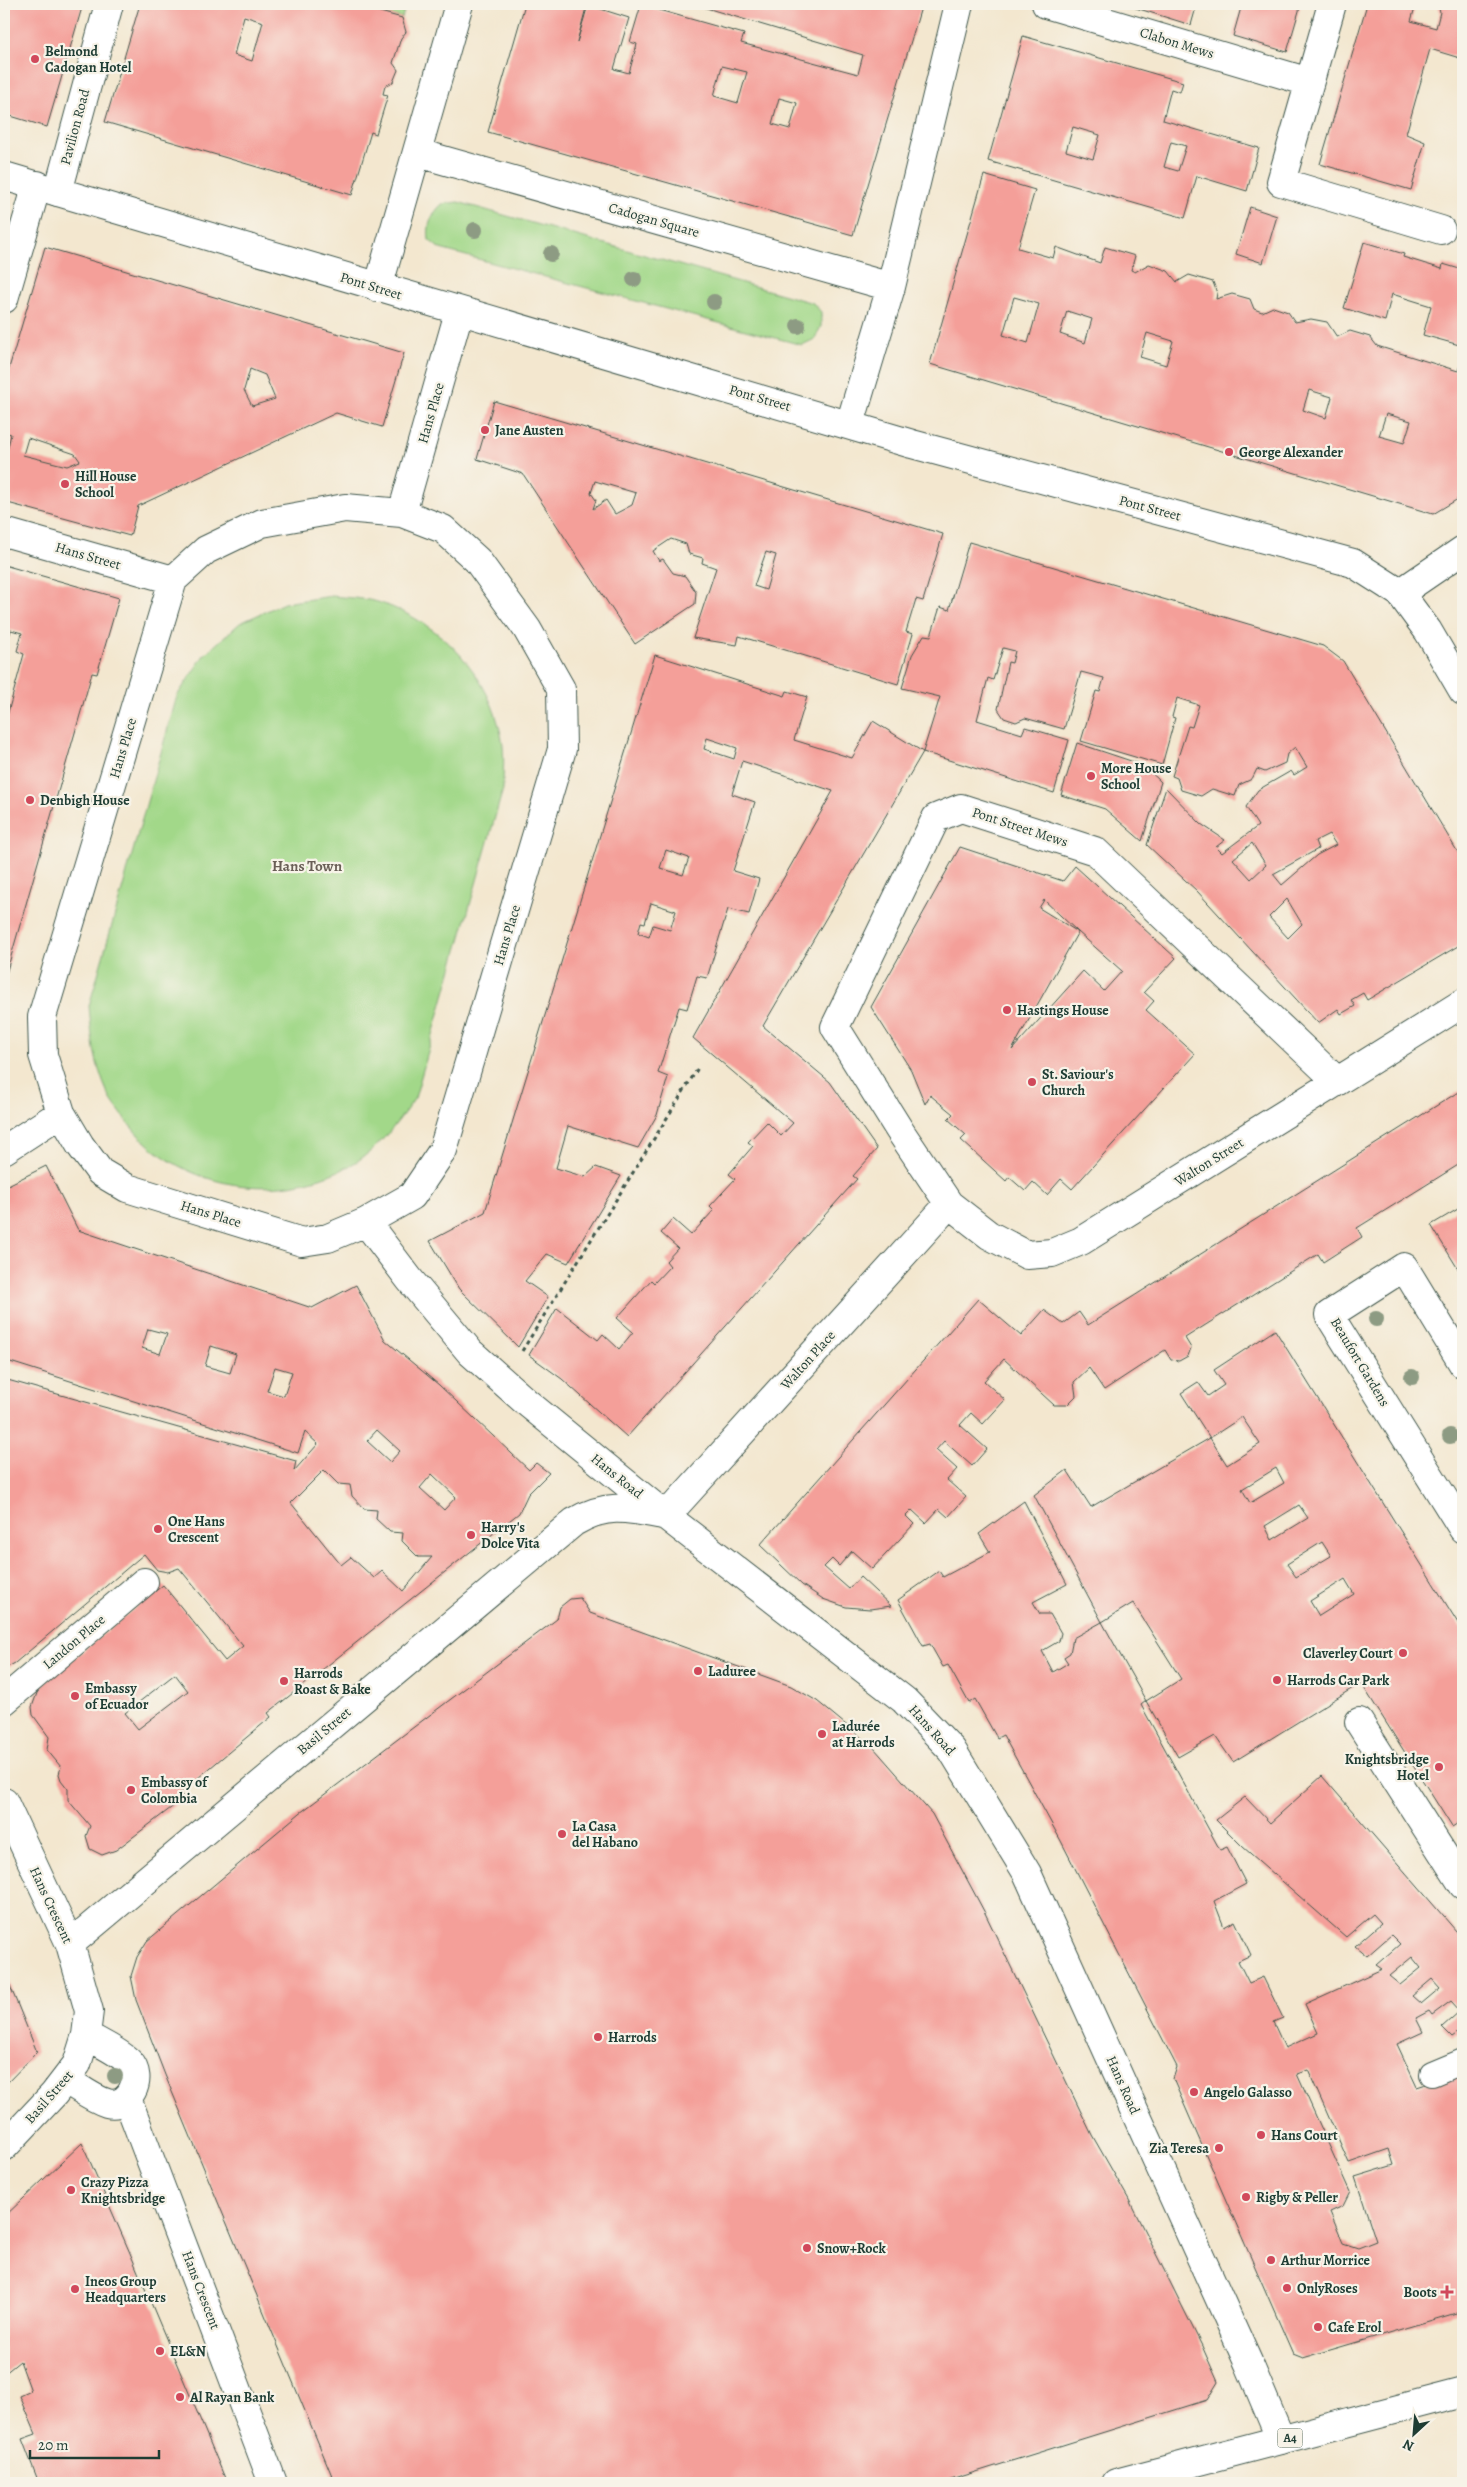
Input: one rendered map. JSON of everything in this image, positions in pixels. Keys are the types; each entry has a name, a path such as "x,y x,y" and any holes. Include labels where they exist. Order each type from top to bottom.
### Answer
{"main road":[{"name":"Pavilion Road","path":"4,298 47,188 108,4"},
{"path":"378,288 459,4"},
{"path":"850,424 891,286 959,4"},
{"name":"Clabon Mews","path":"1046,4 1309,82"},
{"path":"1332,4 1281,182 1441,230"},
{"name":"Cadogan Square","path":"418,153 891,286"},
{"name":"Pont Street","path":"4,176 378,288 850,424 912,444 1353,562 1400,593 1428,631 1463,691"},
{"name":"Hans Place","path":"402,513 460,312"},
{"name":"Hans Place","path":"345,508 402,513 443,529 477,560 527,629 561,689 562,749 443,1150 412,1196 366,1222 328,1238 302,1242 127,1188 100,1172 80,1145 61,1113 42,1055 42,1017 173,580 206,550 262,523 345,508"},
{"name":"Hans Street","path":"4,532 173,580"},
{"path":"1400,593 1463,550"},
{"name":"Pont Street Mews","path":"949,1204 900,1132 835,1026 936,818 961,808 1095,851 1337,1081"},
{"name":"Walton Street","path":"949,1204 989,1236 1027,1255 1052,1253 1081,1241 1463,1002"},
{"path":"4,1150 61,1113"},
{"name":"Walton Place","path":"666,1516 949,1204"},
{"name":"Hans Road","path":"366,1222 410,1280 470,1352 525,1401 666,1516 904,1700 952,1750 1027,1873 1249,2364 1281,2440"},
{"name":"Beaufort Gardens","path":"1463,1364 1404,1267 1330,1315 1463,1529"},
{"name":"Basil Street","path":"70,1944 574,1522 593,1512 620,1507 666,1516"},
{"name":"Landon Place","path":"4,1702 144,1582"},
{"path":"1359,1722 1463,1885"},
{"name":"Hans Crescent","path":"4,1802 70,1944 87,2023"},
{"path":"66,2080 107,2103 117,2103 127,2098 134,2088 136,2076 130,2062 87,2023"},
{"name":"Basil Street","path":"4,2147 66,2080 77,2064 87,2023"},
{"name":"Hans Crescent","path":"127,2098 274,2483"},
{"name":"A4","path":"1116,2483 1463,2392"}],"lane":[{"path":"1432,2074 1463,2060"}],"path":[{"path":"503,1381 698,1068"}],"green space":[{"path":"352,4 406,4 402,18"},
{"path":"458,202 813,303 821,312 821,326 815,339 802,345 440,249 429,240 431,220 442,204"},
{"path":"332,596 375,601 404,612 443,638 460,655 475,673 487,694 496,716 503,745 503,789 415,1098 394,1127 378,1144 369,1153 349,1166 320,1178 290,1185 259,1187 228,1183 199,1175 171,1161 146,1143 125,1119 110,1097 103,1082 93,1040 89,1006 177,696 204,655 240,623 284,603"}],"building":[{"name":"Belmond Cadogan Hotel","path":"4,4 83,4 47,127 4,114"},
{"path":"140,4 351,4 402,18 406,32 401,38 393,63 398,70 393,82 385,86 383,94 388,95 376,134 371,132 352,195 105,122","holes":["244,16 263,22 252,61 234,55"]},
{"path":"525,4 587,4 577,42 588,5 629,18 614,69 629,73 637,44 630,42 641,5 744,34 741,43 858,74 863,55 693,4 922,4 853,235 488,132","holes":["722,66 747,72 738,103 714,96","779,98 797,103 790,129 772,124"]},
{"path":"1123,4 1197,4 1191,25"},
{"path":"1242,4 1301,4 1287,52 1233,36"},
{"path":"1367,4 1416,4 1411,21 1436,28 1440,12 1438,4 1463,4 1463,59 1430,49 1406,134 1425,142 1411,190 1320,164"},
{"path":"1023,36 1183,82 1180,92 1171,89 1163,120 1259,148 1247,191 1197,176 1185,218 988,161","holes":["1073,127 1100,135 1093,159 1066,151","1171,142 1186,146 1178,171 1164,167"]},
{"path":"984,175 1035,190 1018,248 1053,258 1056,247 1100,263 1105,247 1135,256 1131,270 1135,272 1149,264 1168,271 1177,282 1189,275 1213,282 1217,293 1216,299 1232,294 1250,299 1254,309 1262,312 1273,307 1288,312 1295,322 1311,319 1327,322 1337,337 1350,331 1370,337 1377,346 1458,371 1463,355 1463,496 1433,514 930,364","holes":["1014,297 1039,304 1028,343 1003,335","1067,311 1092,319 1085,343 1060,334","1147,333 1173,341 1166,365 1140,357","1309,390 1332,397 1326,418 1303,410","1386,414 1411,421 1404,443 1379,436"]},
{"path":"1250,207 1277,216 1263,263 1236,254"},
{"path":"1364,242 1404,254 1403,257 1442,269 1443,264 1463,270 1463,346 1423,335 1431,306 1392,294 1385,321 1344,308"},
{"path":"45,247 404,353 382,427 336,413 138,506 130,536 4,502 4,450 7,451 11,434 4,432 4,385","holes":["250,369 265,375 275,399 252,406 244,390","28,438 75,454 80,461 67,466 23,455"]},
{"path":"494,401 943,534 923,601 916,599 906,632 913,634 898,684 739,636 737,645 693,638 716,568 702,563 703,558 689,554 686,544 671,539 653,551 659,561 663,559 673,573 685,576 696,592 695,604 635,644 523,474 477,459","holes":["595,481 636,493 632,505 615,514 606,500 593,509 596,500 591,493","766,552 776,555 766,590 754,586"]},
{"path":"969,542 1323,646 1343,661 1463,861 1463,943 1367,1000 1363,993 1351,1000 1355,1006 1341,1014 1338,1009 1318,1023 1197,891 1147,845 1166,788 1201,824 1225,840 1216,847 1222,853 1258,826 1246,807 1258,790 1291,771 1294,775 1307,767 1295,747 1287,754 1285,763 1265,772 1257,769 1252,779 1239,785 1235,796 1212,789 1201,796 1181,790 1177,778 1172,776 1188,726 1192,727 1199,705 1177,698 1172,717 1175,718 1162,765 1081,741 1096,691 1100,692 1104,678 1081,672 1064,729 1025,718 1016,722 1004,718 998,709 1008,662 1012,663 1015,651 1003,648 993,680 988,678 977,720 1022,734 1025,727 1069,740 1054,793 923,752 940,697 902,688 912,655 924,635 931,636 940,607 949,610","holes":["1329,834 1336,845 1317,855 1282,885 1273,874 1318,849 1315,841","1252,843 1266,865 1251,879 1233,859","1287,899 1302,924 1288,938 1269,917"]},
{"path":"4,565 119,598 97,674 92,673 4,981 4,727 24,654 17,651 22,633 11,630 4,649"},
{"path":"655,655 785,696 787,691 807,697 794,740 852,758 873,721 923,752 763,1026 830,1082 877,1149 853,1176 857,1179 627,1437 562,1379 529,1355 557,1308 598,1340 603,1334 619,1349 633,1332 617,1318 651,1280 654,1283 670,1266 666,1261 678,1248 661,1233 673,1219 691,1235 714,1210 710,1206 735,1179 729,1174 753,1146 748,1142 767,1122 781,1136 793,1123 693,1038 833,791 742,761 732,794 755,802 733,871 759,879 749,914 728,909 707,978 697,976 687,1009 679,1007 658,1073 668,1077 657,1115 638,1148 568,1126 556,1168 585,1177 596,1167 621,1176 568,1263 547,1254 525,1281 548,1297 518,1347 459,1289 430,1241 485,1212","holes":["707,738 737,748 734,759 704,749","666,850 689,858 683,875 660,868","651,903 676,911 670,930 653,925 649,937 638,933 641,922 645,923"]},
{"path":"1077,743 1143,765 1161,782 1142,841 1105,809 1061,795"},
{"path":"960,847 1063,881 1075,866 1176,958 1144,992 1154,1001 1146,1010 1195,1054 1072,1189 1061,1179 1047,1195 1033,1182 1025,1191 1009,1177 1006,1181 961,1140 966,1135 948,1119 953,1114 930,1095 925,1104 911,1070 871,1007","holes":["1044,900 1078,932 1039,908","1078,932 1122,971 1104,991 1083,971 1012,1050"]},
{"path":"1463,1089 1463,1162 1357,1228 1362,1237 1323,1262 1318,1254 1185,1338 1191,1348 1188,1356 1179,1361 1171,1360 1165,1350 1104,1390 1089,1368 1074,1382 1076,1396 1067,1405 1054,1405 1004,1359 984,1381 1005,1400 983,1424 971,1413 960,1425 987,1449 972,1466 944,1441 936,1450 957,1469 947,1480 966,1497 948,1517 939,1509 926,1523 912,1510 906,1516 914,1524 872,1569 852,1551 839,1566 832,1559 824,1567 849,1589 860,1577 891,1606 870,1609 846,1607 823,1599 802,1585 760,1545 978,1299 1021,1336 1044,1310 1063,1324 1079,1312 1088,1325"},
{"path":"46,1166 78,1230 312,1308 356,1285 385,1340 439,1385 529,1470 536,1463 549,1473 528,1494 519,1513 268,1713 271,1717 180,1793 184,1798 116,1850 102,1855 90,1849 86,1836 90,1826 68,1800 68,1789 59,1774 61,1767 47,1750 49,1737 33,1715 32,1707 37,1693 43,1684 163,1585 225,1661 243,1646 179,1568 168,1572 157,1570 144,1554 15,1663 4,1669 4,1379 296,1461 294,1471 318,1444 305,1432 298,1453 4,1360 4,1187","holes":["148,1329 167,1334 160,1354 142,1348","211,1346 236,1354 230,1373 205,1366","275,1367 292,1372 284,1396 267,1391","377,1430 400,1451 390,1462 367,1441","324,1470 338,1484 350,1485 352,1496 364,1509 377,1510 376,1519 390,1532 403,1533 402,1541 418,1557 432,1557 403,1591 382,1571 374,1578 351,1557 341,1565 291,1503","432,1474 456,1497 444,1510 420,1488","175,1674 188,1691 138,1729 125,1713"]},
{"path":"1463,1206 1463,1277 1431,1225"},
{"path":"1275,1330 1463,1631 1463,1820 1452,1827 1361,1683 1233,1762 1215,1736 1178,1757 1146,1701 1181,1679 1133,1603 1102,1622 1034,1495 1067,1470 1091,1507 1210,1438 1181,1393 1198,1382 1208,1396 1224,1385 1214,1370","holes":["1242,1417 1260,1444 1227,1465 1210,1438","1276,1468 1284,1483 1250,1503 1242,1489","1299,1505 1308,1518 1272,1540 1265,1526","1322,1542 1331,1556 1296,1577 1287,1564","1345,1579 1354,1594 1319,1616 1310,1601"]},
{"path":"1024,1501 1067,1584 1033,1602 1040,1614 1050,1614 1061,1633 1059,1641 1042,1651 1053,1672 1068,1663 1064,1657 1070,1653 1073,1638 1102,1622 1146,1701 1141,1705 1220,1850 1227,1847 1246,1884 1214,1901 1224,1927 1235,1921 1251,1955 1238,1961 1249,1983 1263,1977 1283,2018 1273,2022 1285,2048 1318,2033 1305,2004 1382,1969 1376,1965 1400,1944 1391,1935 1367,1956 1355,1946 1381,1923 1373,1914 1346,1937 1243,1847 1216,1820 1245,1797 1270,1823 1322,1776 1463,1939 1463,2029 1452,2037 1442,2027 1460,2011 1451,2001 1432,2015 1429,2011 1416,2018 1423,2032 1397,2044 1417,2087 1463,2072 1463,2311 1303,2358 1293,2354 1173,2079 1177,2067 1061,1841 1003,1735 997,1738 975,1699 969,1703 948,1665 943,1667 930,1644 923,1646 898,1600 939,1571 943,1577 990,1552 979,1534","holes":["1412,1957 1421,1968 1400,1985 1389,1976","1432,1979 1440,1988 1421,2004 1412,1996","1308,2070 1349,2163 1389,2149 1394,2165 1355,2177 1376,2241 1358,2248 1343,2243 1330,2212 1343,2206 1350,2192 1297,2074"]},
{"name":"Harrods","path":"580,1598 590,1613 791,1686 817,1701 874,1748 932,1814 985,1913 1092,2135 1128,2198 1202,2346 1218,2382 1207,2400 941,2483 335,2483 165,2075 136,2000 131,1976 137,1957 147,1941 300,1813 557,1619 560,1607 570,1599"},
{"path":"4,1971 37,2052 4,2086"},
{"name":"Ineos Group Headquarters","path":"82,2143 227,2483 39,2483 22,2439 36,2434 20,2396 31,2391 20,2361 4,2374 4,2217"}],"place":[{"name":"Belmond Cadogan Hotel","path":"35,59"},
{"name":"Jane Austen","path":"485,430"},
{"name":"George Alexander","path":"1229,452"},
{"name":"Hill House School","path":"65,484"},
{"name":"More House School","path":"1091,776"},
{"name":"Denbigh House","path":"30,800"},
{"name":"Hastings House","path":"1007,1010"},
{"name":"St. Saviour's Church","path":"1032,1082"},
{"name":"One Hans Crescent","path":"158,1529"},
{"name":"Harry's Dolce Vita","path":"471,1535"},
{"name":"Claverley Court","path":"1403,1653"},
{"name":"Laduree","path":"698,1671"},
{"name":"Harrods Car Park","path":"1277,1680"},
{"name":"Harrods Roast & Bake","path":"284,1681"},
{"name":"Embassy of Ecuador","path":"75,1696"},
{"name":"Ladurée at Harrods","path":"822,1734"},
{"name":"Knightsbridge Hotel","path":"1439,1767"},
{"name":"Embassy of Colombia","path":"131,1790"},
{"name":"La Casa del Habano","path":"562,1834"},
{"name":"Harrods","path":"598,2037"},
{"name":"Angelo Galasso","path":"1194,2092"},
{"name":"Hans Court","path":"1261,2135"},
{"name":"Zia Teresa","path":"1219,2148"},
{"name":"Crazy Pizza Knightsbridge","path":"71,2190"},
{"name":"Rigby & Peller","path":"1246,2197"},
{"name":"Snow+Rock","path":"807,2248"},
{"name":"Arthur Morrice","path":"1271,2260"},
{"name":"OnlyRoses","path":"1287,2288"},
{"name":"Ineos Group Headquarters","path":"75,2289"},
{"name":"Boots","path":"1447,2292"},
{"name":"Cafe Erol","path":"1318,2327"},
{"name":"EL&N","path":"160,2351"},
{"name":"Al Rayan Bank","path":"180,2397"}],"district":[{"name":"Hans Town","path":"307,866"}]}
